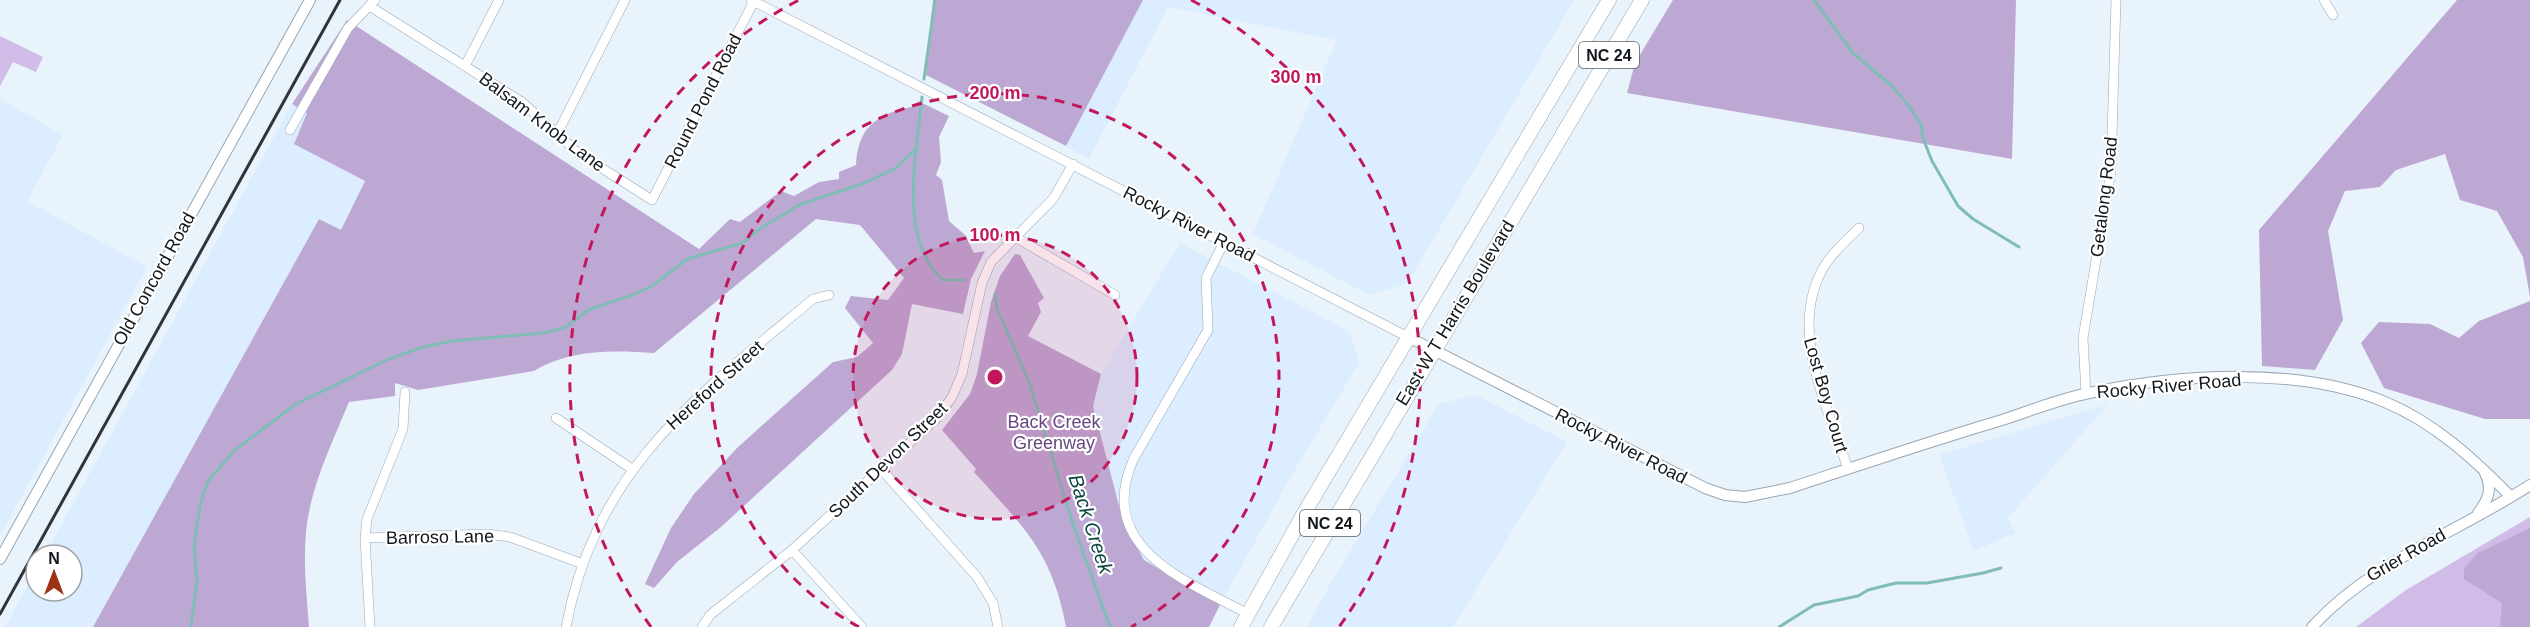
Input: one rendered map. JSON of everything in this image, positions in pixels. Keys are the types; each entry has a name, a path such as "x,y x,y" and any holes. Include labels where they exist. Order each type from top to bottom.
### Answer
{"main road":[{"name":"East W T Harris Boulevard","path":"1241,627 1408,337 1609,0"},
{"name":"East W T Harris Boulevard","path":"1271,627 1642,0"}],"street":[{"name":"Old Concord Road","path":"0,559 310,0"},
{"path":"465,66 499,0"},
{"path":"557,134 625,0"},
{"name":"Getalong Road","path":"2086,394 2083,338 2111,171 2116,0"},
{"path":"2324,0 2333,15"},
{"name":"Rocky River Road","path":"753,1 1673,472 1725,495 1764,495 2086,394 2167,382 2271,378 2331,385 2387,403 2439,432 2482,467 2511,497"},
{"name":"Round Pond Road","path":"652,200 753,1"},
{"path":"290,130 348,28 373,4"},
{"name":"Balsam Knob Lane","path":"373,4 522,102 578,153 652,200"},
{"name":"South Devon Street","path":"702,627 710,615 730,597 792,550 937,418 952,397 962,374 982,283 992,262 1053,199 1073,164"},
{"name":"Lost Boy Court","path":"1848,469 1813,358 1808,317 1814,289 1826,263 1859,228"},
{"path":"1015,237 1115,295"},
{"path":"1224,242 1206,278 1208,330 1134,458 1125,498 1134,536 1153,560 1248,614"},
{"name":"Hereford Street","path":"566,627 583,564 604,515 632,470 665,429 697,396 813,299 829,295"},
{"path":"370,627 365,538 373,499 403,429 405,392"},
{"path":"556,418 632,470"},
{"path":"2477,516 2487,500 2489,489 2482,467"},
{"path":"881,469 977,577 993,603 999,627"},
{"path":"2511,497 2530,484"},
{"name":"Grier Road","path":"2312,627 2360,582 2511,497"},
{"name":"Barroso Lane","path":"365,538 487,534 510,537 583,564"},
{"path":"792,550 862,627"}],"shaded area":[{"path":"1143,0 1574,0 1407,284 1369,295 1253,234 1337,40 1168,7 1089,159 1066,146"},
{"path":"0,36 43,57 36,72 13,62 0,86"},
{"path":"0,99 63,135 27,201 147,267 0,536"},
{"path":"292,104 308,113 294,144 365,180 341,231 319,219 93,627 5,627 24,592 24,603 84,603 84,543 52,543"},
{"path":"1180,243 1349,331 1359,363 1290,478 1220,605 1144,560 1123,521 1093,406 1101,374"},
{"path":"1476,395 1567,442 1453,627 1307,627 1329,586 1439,404"},
{"path":"2108,404 2008,518 2015,533 1974,551 1939,455"},
{"path":"2530,517 2530,627 2356,627 2406,590"}],"green space":[{"path":"933,0 1143,0 1066,146 926,75"},
{"path":"1673,0 2016,0 2012,159 1627,93 1635,63"},
{"path":"2457,0 2530,0 2530,297 2523,257 2497,211 2460,200 2445,154 2396,170 2380,187 2345,191 2328,231 2343,320 2315,370 2262,366 2259,230"},
{"path":"347,20 699,249 730,219 740,222 781,191 794,196 819,182 839,179 839,172 856,165 861,140 873,123 891,113 916,106 918,101 949,116 939,137 941,162 936,175 942,180 949,221 965,235 974,253 985,251 971,279 963,314 912,304 902,354 892,370 721,527 677,562 654,588 645,584 671,528 694,494 737,448 833,362 857,357 873,343 845,308 851,296 888,300 904,278 860,225 816,219 654,353 623,351 577,355 562,358 534,371 418,390 395,383 395,396 349,402 327,454 307,522 305,567 309,627 93,627 319,219 341,230 365,181 294,144 307,113 292,104"},
{"name":"Back Creek Greenway","path":"1015,254 1020,255 1044,298 1038,303 1041,312 1028,336 1101,374 1093,406 1123,521 1144,560 1220,605 1209,627 1066,627 1053,578 1044,559 1021,525 974,472 976,469 942,430 970,394 977,374 991,302 1000,276"},
{"path":"2530,301 2530,419 2485,419 2384,388 2361,343 2379,322 2430,324 2459,338 2479,321"},
{"path":"2530,528 2530,627 2500,627 2502,603 2464,579 2464,568 2478,553"}],"waterway":[{"name":"Back Creek","path":"924,79 935,0"},
{"path":"1814,0 1853,53 1892,86 1909,106 1922,126 1922,136 1932,161 1958,206 1973,219 2019,247"},
{"name":"Back Creek","path":"922,97 913,194 920,242 929,263 943,280 964,280"},
{"path":"191,627 197,581 194,546 200,505 208,481 235,450 296,404 389,359 420,348 451,341 544,333 566,327 588,310 633,295 654,285 687,259 742,243 761,228 799,205 865,183 896,168 917,148"},
{"name":"Back Creek","path":"995,295 997,309 1029,382 1075,530 1110,627"},
{"path":"1779,627 1814,605 1858,596 1868,590 1896,583 1927,583 2001,568"}],"railway":[{"path":"0,614 340,0"}]}
